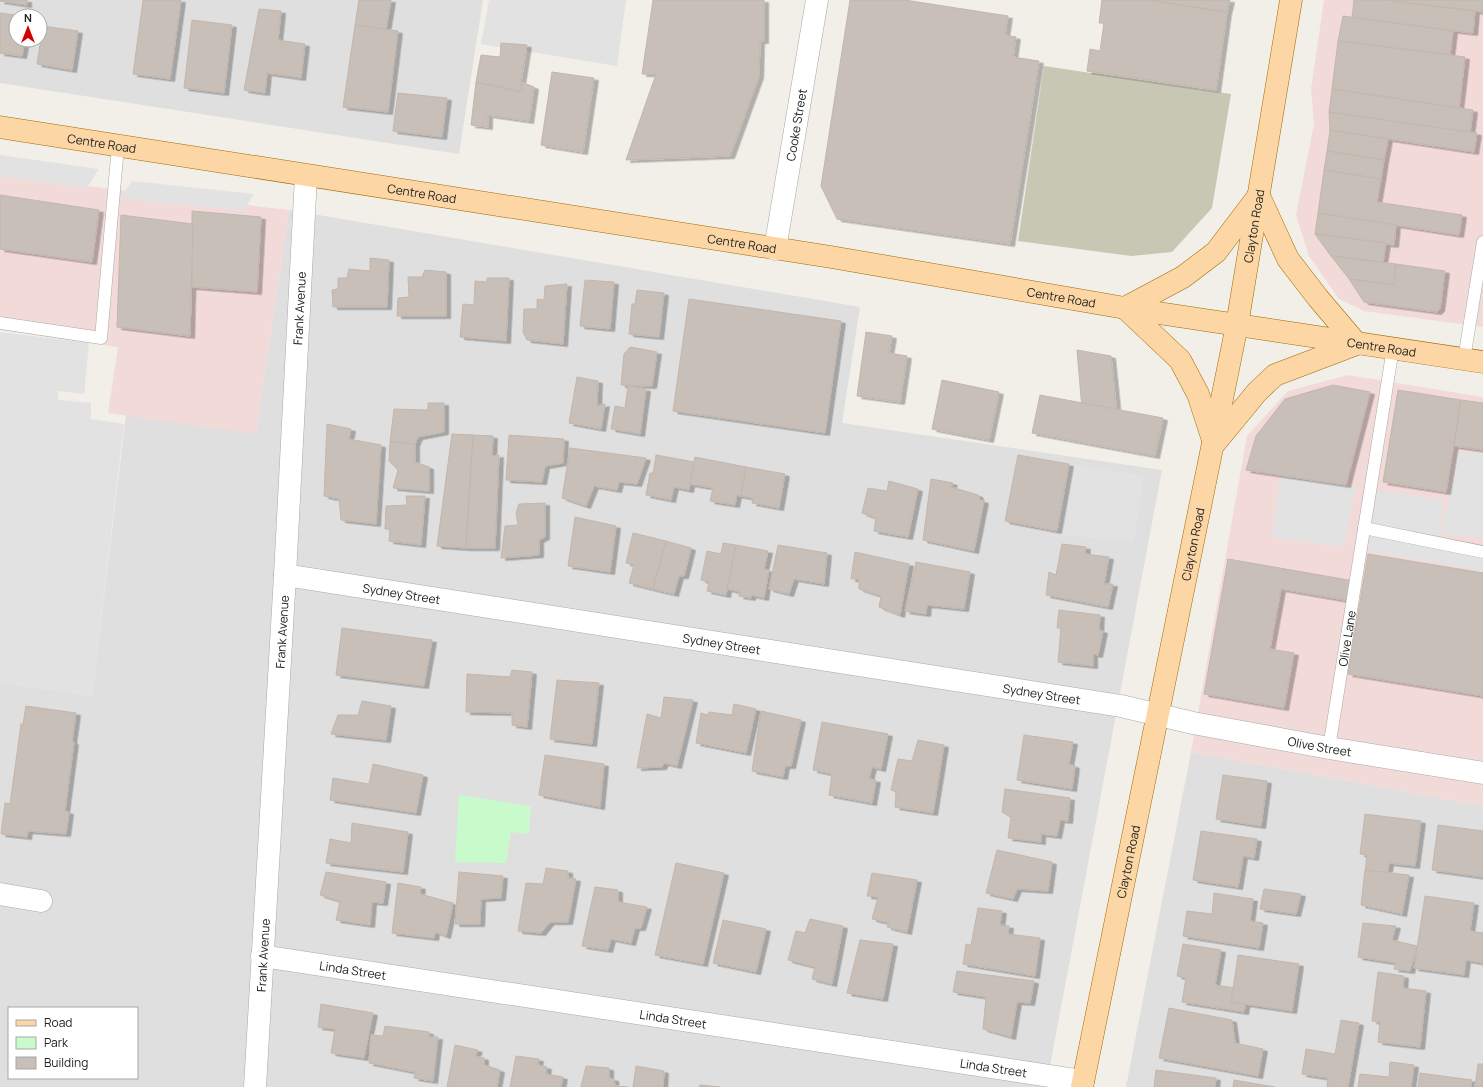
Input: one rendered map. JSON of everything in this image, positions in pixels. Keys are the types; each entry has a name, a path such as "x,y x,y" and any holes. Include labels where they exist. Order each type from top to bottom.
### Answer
{"main road":[{"name":"Clayton Road","path":"1083,1084 1237,325 1291,0"},
{"name":"Centre Road","path":"0,127 831,257 1125,308 1357,344 1473,360"},
{"path":"1259,196 1288,259 1318,298 1357,344 1275,375 1257,392 1214,444 1198,394 1180,360 1125,308 1183,277 1216,252 1259,196"}],"street":[{"name":"Cooke Street","path":"775,249 817,0"},
{"name":"Frank Avenue","path":"255,1087 286,575 306,176"},
{"name":"Sydney Street","path":"286,575 1121,706 1157,715"},
{"name":"Olive Street","path":"1157,715 1329,748 1483,773"},
{"path":"0,894 41,901"},
{"name":"Linda Street","path":"262,956 1083,1084"}],"lane":[{"path":"0,323 101,338 118,146"},
{"path":"1473,360 1483,242"},
{"name":"Olive Lane","path":"1329,748 1393,348"},
{"path":"1364,528 1483,552"}],"shaded area":[{"path":"0,0 483,0 459,154 0,83"},
{"path":"489,0 626,0 617,66 481,44"},
{"path":"1324,0 1483,0 1483,327 1364,311 1339,299 1309,256 1296,215 1314,124 1311,89"},
{"path":"1044,66 1231,94 1212,208 1172,252 1131,256 1018,241"},
{"path":"0,155 99,169 86,189 0,176"},
{"path":"0,176 289,210 256,434 108,413 118,347 0,330"},
{"path":"132,181 254,194 243,211 120,198"},
{"path":"289,210 860,307 842,423 1162,470 1046,1087 0,1087 0,682 92,696 126,415 256,433"},
{"path":"0,332 89,343 84,394 58,391 58,400 91,403 91,419 124,424 92,696 0,682"},
{"path":"1348,375 1483,397 1483,806 1191,752 1247,436 1288,391"},
{"path":"1459,450 1483,453 1483,538 1441,534"},
{"path":"1069,464 1144,476 1134,542 1060,535 1060,513"},
{"path":"1281,475 1356,487 1343,547 1271,537"},
{"path":"1377,490 1443,500 1440,540 1483,546 1483,571 1368,551 1371,530 1368,526"},
{"path":"1191,752 1483,806 1483,1087 1126,1087"}],"green space":[{"path":"459,795 531,806 529,834 511,832 506,863 455,862"}],"building":[{"path":"27,0 27,5 0,1"},
{"path":"143,0 181,0 170,79 133,74"},
{"path":"359,0 391,0 386,30 355,25"},
{"path":"653,0 764,0 764,41 760,41 759,76 730,156 626,160 656,74 642,74"},
{"path":"850,0 905,0 1008,16 1005,35 1016,37 1013,57 1039,61 1010,244 837,219 821,186"},
{"path":"1102,0 1149,0 1227,12 1216,90 1087,71 1090,49 1100,51 1104,23 1099,23"},
{"path":"1149,0 1230,0 1227,12"},
{"path":"1354,0 1386,0 1475,11 1473,33 1352,18"},
{"path":"1386,0 1483,0 1483,12 1475,11"},
{"path":"259,9 281,11 278,40 305,44 301,78 267,73 265,93 244,90"},
{"path":"0,13 8,14 8,48 24,48 22,56 0,53"},
{"path":"1343,16 1453,31 1450,55 1338,41"},
{"path":"192,20 232,25 224,93 184,88"},
{"path":"355,25 398,31 388,112 343,107"},
{"path":"48,27 78,31 72,70 37,64 40,48 48,48"},
{"path":"1338,41 1465,57 1459,108 1332,89"},
{"path":"501,43 527,45 521,82 522,92 476,82 481,55 500,57"},
{"path":"552,72 594,78 583,152 541,145"},
{"path":"476,82 522,92 521,82 534,87 529,121 488,115 488,127 471,125"},
{"path":"1332,89 1473,110 1470,133 1329,112"},
{"path":"398,93 447,98 442,137 393,131"},
{"path":"1329,112 1477,133 1474,152 1330,130"},
{"path":"1330,130 1388,139 1384,160 1327,151"},
{"path":"1327,151 1384,160 1381,179 1324,170"},
{"path":"1324,170 1381,179 1377,202 1462,215 1459,235 1318,213"},
{"path":"0,195 99,210 92,262 0,249"},
{"path":"192,211 261,217 257,292 192,287"},
{"path":"1318,213 1396,225 1394,245 1315,234"},
{"path":"121,215 193,224 190,336 117,327"},
{"path":"1315,234 1386,243 1383,262 1331,256"},
{"path":"1331,256 1396,264 1394,285 1349,279"},
{"path":"370,258 389,260 387,307 333,307 332,290 338,289 338,278 347,278 349,269 370,271"},
{"path":"1396,264 1445,271 1440,309 1437,312 1364,302 1349,279 1394,285"},
{"path":"425,270 446,272 446,316 397,316 398,298 409,297 408,277 422,277"},
{"path":"487,278 509,278 506,341 460,337 463,304 474,305 475,281 487,282"},
{"path":"585,280 614,282 610,329 580,326"},
{"path":"567,284 563,344 527,340 523,332 524,309 537,309 537,299 544,300 545,286"},
{"path":"637,290 664,293 659,337 629,334 632,304 635,304"},
{"path":"689,299 841,321 825,433 673,411"},
{"path":"866,332 892,336 889,353 907,356 900,402 857,396"},
{"path":"630,347 657,352 652,386 621,385 624,354"},
{"path":"1077,350 1111,356 1118,425 1083,421"},
{"path":"577,377 598,381 597,406 605,404 601,429 569,423"},
{"path":"942,380 999,392 989,440 932,429"},
{"path":"1333,385 1370,392 1346,485 1246,470 1256,436 1285,399"},
{"path":"628,386 646,389 640,434 611,429 615,406 625,408"},
{"path":"1398,390 1461,400 1446,492 1383,482"},
{"path":"1040,395 1163,418 1155,456 1032,433"},
{"path":"1461,400 1483,403 1483,450 1454,446"},
{"path":"428,403 444,403 444,432 418,437 415,444 390,442 394,409 428,410"},
{"path":"327,424 351,429 349,439 381,445 376,524 341,520 339,499 324,496"},
{"path":"452,434 473,435 466,548 437,546"},
{"path":"473,435 493,436 492,456 499,455 495,548 466,548"},
{"path":"509,435 564,439 563,463 545,466 542,482 506,480"},
{"path":"390,442 415,444 415,462 429,467 429,491 393,488 398,470 389,461"},
{"path":"570,448 646,458 637,484 619,482 617,490 594,486 586,506 562,498"},
{"path":"656,455 694,462 689,490 674,487 671,500 646,495 650,473 653,473"},
{"path":"1018,455 1069,464 1057,531 1005,521"},
{"path":"695,457 746,467 741,496 737,495 735,505 710,501 713,488 690,484"},
{"path":"746,467 785,474 779,508 752,503 753,498 741,496"},
{"path":"931,479 953,483 951,487 978,495 980,500 984,501 974,551 923,540"},
{"path":"889,481 918,489 908,537 874,531 876,518 862,513 868,488 887,491"},
{"path":"406,496 425,496 421,545 389,541 390,529 385,529 386,506 407,505"},
{"path":"545,503 545,537 539,540 539,555 501,558 505,526 518,525 516,513 519,504"},
{"path":"575,517 616,526 610,572 568,566"},
{"path":"633,533 666,541 653,589 629,583 634,565 626,563"},
{"path":"666,541 691,548 684,576 679,576 674,594 653,589"},
{"path":"723,543 736,545 726,595 707,591 709,582 701,580 707,551 721,554"},
{"path":"1062,544 1086,547 1085,554 1109,557 1104,584 1113,584 1108,607 1046,595 1049,572 1056,575"},
{"path":"736,545 768,551 764,569 769,570 764,598 751,595 751,598 739,596 740,592 727,589"},
{"path":"778,545 827,553 824,584 794,579 789,594 769,589"},
{"path":"855,552 909,564 900,615 879,607 881,596 859,589 859,579 851,579"},
{"path":"1368,554 1483,573 1483,696 1348,674"},
{"path":"1228,559 1354,581 1350,601 1281,589 1270,649 1294,653 1284,708 1204,694"},
{"path":"916,562 970,572 964,609 927,605 926,614 905,611"},
{"path":"1059,610 1100,615 1099,630 1103,631 1098,655 1093,654 1093,666 1058,662 1061,628 1057,628"},
{"path":"342,628 432,640 424,686 336,675"},
{"path":"512,670 532,672 527,727 512,725 512,713 466,712 467,674 510,677"},
{"path":"557,680 599,683 592,744 550,739"},
{"path":"664,697 693,700 677,766 664,763 662,767 637,768 647,714 661,718"},
{"path":"362,701 391,706 386,740 331,734 338,715 358,715"},
{"path":"734,704 756,709 746,753 696,743 701,713 708,715 709,712 732,715"},
{"path":"26,706 76,713 72,742 74,742 65,811 69,812 66,834 28,831 27,837 1,834 5,803 10,804 21,724 23,724"},
{"path":"761,711 801,720 791,766 785,766 783,777 752,771"},
{"path":"822,722 888,734 881,769 872,767 869,779 876,780 872,803 829,795 832,774 813,770"},
{"path":"1024,735 1073,742 1069,764 1075,766 1072,789 1017,780"},
{"path":"918,740 944,745 933,813 895,807 896,792 891,790 898,759 912,761"},
{"path":"545,755 604,764 600,807 539,795"},
{"path":"373,764 423,775 416,813 330,800 333,778 369,784"},
{"path":"1223,775 1267,781 1261,826 1216,819"},
{"path":"1005,789 1070,798 1068,821 1060,820 1057,836 1041,834 1041,842 1008,838 1011,817 1002,812"},
{"path":"1365,814 1421,821 1415,866 1389,863 1387,875 1365,873 1367,855 1360,854"},
{"path":"352,823 408,832 403,872 326,863 330,839 351,843"},
{"path":"1438,825 1483,831 1483,877 1432,870"},
{"path":"1201,831 1257,839 1254,858 1243,856 1238,887 1193,880"},
{"path":"997,850 1052,862 1048,891 1017,889 1013,899 986,893"},
{"path":"676,863 724,873 703,964 655,955"},
{"path":"546,868 568,871 568,878 576,879 568,922 550,922 541,933 518,931 526,883 543,884"},
{"path":"1365,870 1409,875 1402,914 1361,905"},
{"path":"326,872 386,882 383,903 372,902 370,925 336,920 340,901 320,895"},
{"path":"459,872 503,876 501,898 481,899 480,924 455,924"},
{"path":"872,873 917,880 907,932 887,927 889,923 872,919 878,897 867,896"},
{"path":"398,883 421,887 420,894 453,903 446,936 435,932 434,938 392,933"},
{"path":"595,887 618,890 618,902 647,907 641,928 635,928 631,943 611,939 608,950 582,946"},
{"path":"1264,889 1301,894 1296,914 1260,909"},
{"path":"1214,893 1253,899 1250,921 1263,923 1259,948 1183,936 1187,911 1212,914"},
{"path":"1425,896 1474,903 1470,931 1483,933 1483,963 1466,960 1464,975 1414,968"},
{"path":"978,908 1002,911 1000,925 1009,926 1008,934 1040,938 1035,976 963,964 966,944 971,945"},
{"path":"810,919 843,926 832,984 812,979 815,967 788,960 796,931 805,933"},
{"path":"723,920 766,929 756,972 713,963"},
{"path":"1363,923 1396,926 1392,940 1417,946 1410,971 1394,969 1396,963 1358,957"},
{"path":"860,940 893,944 883,999 847,993"},
{"path":"1183,944 1221,950 1215,985 1248,990 1244,1012 1182,1002 1186,978 1177,976"},
{"path":"1238,955 1299,964 1292,1011 1231,1002"},
{"path":"957,971 1034,981 1030,1003 1017,1002 1011,1037 983,1029 986,997 953,992"},
{"path":"1378,972 1404,976 1403,988 1426,991 1420,1047 1378,1042 1380,1022 1372,1021"},
{"path":"321,1004 373,1013 364,1058 331,1053 335,1029 318,1027"},
{"path":"1169,1008 1232,1020 1235,1043 1263,1049 1258,1076 1159,1058"},
{"path":"1341,1020 1359,1023 1348,1087 1327,1087 1328,1078 1302,1074 1306,1049 1335,1054"},
{"path":"385,1026 429,1032 429,1037 438,1037 433,1081 414,1078 415,1072 369,1063 371,1035 383,1036"},
{"path":"455,1045 478,1050 475,1056 484,1058 484,1065 500,1070 497,1087 447,1087"},
{"path":"516,1056 539,1059 538,1065 547,1067 546,1074 563,1077 561,1087 510,1087"},
{"path":"1390,1062 1414,1065 1411,1087 1358,1087 1360,1074 1389,1077"},
{"path":"1478,1064 1483,1064 1483,1087 1475,1087"},
{"path":"586,1066 609,1068 609,1078 614,1079 615,1086 628,1087 581,1087"},
{"path":"636,1066 664,1071 663,1087 633,1087"},
{"path":"1156,1070 1216,1078 1215,1087 1154,1087"},
{"path":"1420,1073 1472,1080 1471,1087 1418,1087"},
{"path":"1234,1080 1275,1087 1233,1087"},
{"path":"700,1085 720,1087 699,1087"}]}
